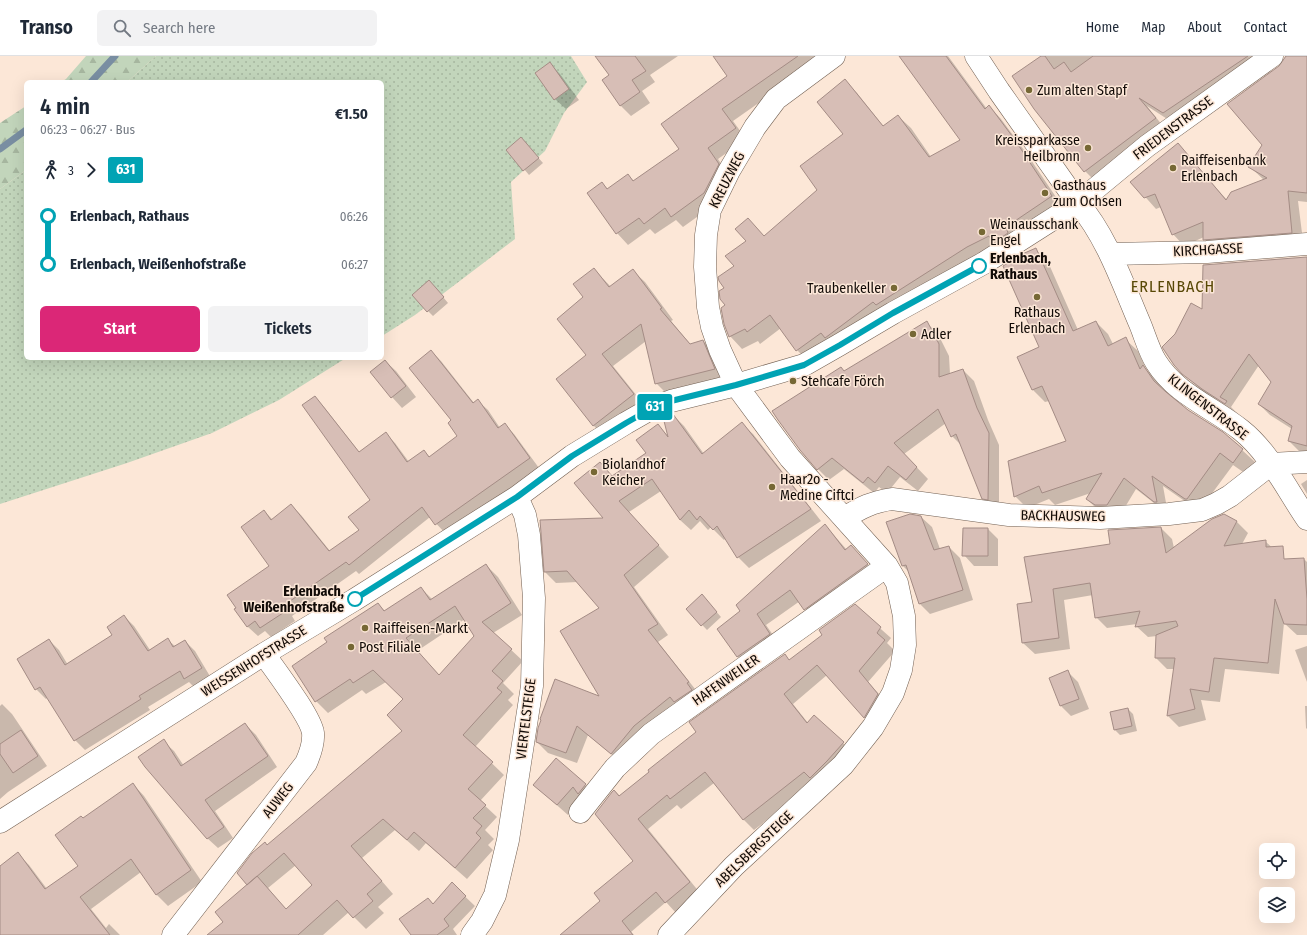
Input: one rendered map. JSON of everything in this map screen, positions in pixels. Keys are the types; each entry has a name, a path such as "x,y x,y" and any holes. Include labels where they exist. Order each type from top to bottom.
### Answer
{"street":[{"name":"KREUZWEG","path":"736,385 720,350 712,327 708,307 705,267 706,235 710,210 729,171 755,127 776,99 834,56"},
{"name":"KLINGENSTRASSE","path":"976,56 1078,203 1088,214 1110,254 1155,361 1169,379 1193,398 1241,430 1258,446 1307,519"},
{"name":"FRIEDENSTRASSE","path":"1078,203 1146,146 1272,56"},
{"name":"WEISSENHOFSTRASSE","path":"0,822 264,654 354,600 517,497 572,456 626,423 654,407 671,401 736,385 804,365 893,313 984,263 1078,203"},
{"name":"KIRCHGASSE","path":"1110,254 1208,252 1307,244"},
{"path":"736,385 790,458 887,566"},
{"path":"1271,464 1307,462"},
{"name":"BACKHAUSWEG","path":"845,518 858,509 874,502 892,499 1009,515 1080,518 1169,514 1202,510 1230,496 1271,464"},
{"name":"VIERTELSTEIGE","path":"472,935 482,921 495,895 506,847 532,686 534,598 529,535 525,515 517,497"},
{"name":"ABELSBERGSTEIGE","path":"668,935 734,866 842,765 873,727 893,693 901,670 905,645 904,616 897,583 887,566"},
{"name":"HAFENWEILER","path":"580,812 615,768 651,734 887,566"},
{"name":"AUWEG","path":"173,935 302,769 312,750 313,733 308,719 264,654"}],"green space":[{"path":"86,56 156,56 129,80 64,80"},
{"path":"156,56 571,56 587,82 564,113 545,151 511,182 515,239 415,315 384,335 384,80 129,80"},
{"path":"24,107 24,171 0,189 0,123"},
{"path":"24,171 24,360 343,360 279,400 212,433 127,463 0,504 0,189"}],"building":[{"path":"595,56 635,56 646,71 632,80 640,92 620,106 602,80 609,75"},
{"path":"713,56 798,56 722,109 736,128 708,148 719,164 704,193 671,217 665,208 644,224 639,218 616,234 587,193 602,182 607,189 628,174 633,181 679,149 661,124 727,76"},
{"path":"899,56 946,56 985,109 989,105 1015,140 1052,196 1006,227 1008,233 993,243 989,236 967,247 876,305 873,302 825,338 821,333 796,351 770,315 747,332 745,329 729,337 724,324 721,308 725,305 720,299 719,291 724,288 718,277 734,266 725,256 746,241 735,229 748,218 764,236 817,190 800,166 843,134 817,102 845,79 883,126 898,115 929,157 960,140"},
{"path":"1041,56 1045,56 1054,69 1064,62 1071,72 1093,56 1248,56 1163,113 1139,98 1156,118 1084,172 1034,109 1012,76"},
{"path":"1286,56 1307,56 1307,193 1288,191 1292,233 1203,240 1203,222 1172,235 1155,194 1144,198 1130,182 1178,143 1226,200 1231,192 1267,178 1248,167 1262,145 1227,104 1279,66"},
{"path":"550,62 569,89 554,100 535,73"},
{"path":"521,137 539,158 523,171 506,150"},
{"path":"1036,248 1073,331 1096,321 1108,346 1126,337 1140,369 1143,365 1154,381 1166,392 1188,410 1223,432 1243,449 1233,463 1220,453 1187,499 1152,476 1157,502 1154,502 1124,478 1107,505 1095,505 1086,499 1102,473 1042,493 1039,486 1014,497 1008,461 1066,441 1042,386 1032,390 1017,357 1039,347 1003,266 1020,255"},
{"path":"1307,257 1307,446 1288,441 1292,426 1258,404 1271,382 1249,354 1220,397 1227,401 1225,404 1182,374 1162,347 1175,334 1191,303 1202,309 1203,265"},
{"path":"594,268 609,287 633,269 662,308 660,309 690,344 703,340 715,369 655,384 641,324 602,354 634,394 593,426 556,379 586,355 557,319 583,297 573,284"},
{"path":"429,280 444,297 427,312 412,295"},
{"path":"927,321 939,344 939,377 963,369 977,408 989,433 988,500 982,499 956,434 951,437 938,409 894,443 917,467 906,480 888,466 875,483 868,477 863,483 832,458 817,470 800,450 772,411 841,367 844,371"},
{"path":"431,350 473,403 478,399 498,428 505,423 530,458 435,525 422,507 349,565 346,562 283,606 286,611 260,628 255,621 247,627 234,609 236,608 227,595 269,566 241,527 264,510 271,520 291,504 329,551 359,530 348,517 370,500 302,405 315,396 359,452 386,432 407,462 424,450 429,457 457,436 448,423 451,420 409,368"},
{"path":"385,360 406,386 391,398 370,372"},
{"path":"673,414 702,454 742,422 811,509 737,558 717,526 713,530 700,516 697,520 689,510 680,520 652,479 619,501 659,545 624,575 658,624 648,630 689,682 687,683 692,690 674,702 670,697 634,726 611,754 577,726 566,753 536,742 540,719 555,679 599,696 560,631 599,608 567,571 544,572 540,520 603,518 574,483 600,462 612,476 646,453 636,440 658,424 668,437 663,417"},
{"path":"910,514 921,516 934,550 949,546 963,590 919,604 906,565 902,566 886,522"},
{"path":"1224,514 1237,521 1224,546 1266,540 1266,547 1283,546 1284,559 1304,558 1307,625 1284,624 1275,599 1268,663 1214,658 1209,692 1190,689 1195,709 1167,716 1175,658 1155,658 1156,635 1178,626 1176,621 1135,627 1140,611 1095,618 1090,583 1053,589 1059,638 1022,643 1017,604 1032,602 1024,557 1110,544 1108,530 1161,527 1166,553 1212,519"},
{"path":"825,524 845,550 851,545 868,564 804,610 790,590 757,614 770,634 737,657 717,629 740,611 736,605"},
{"path":"963,528 988,528 988,556 962,556"},
{"path":"486,564 511,603 482,622 512,649 492,671 503,681 497,688 502,692 463,735 493,762 468,789 486,805 473,818 482,826 476,833 481,838 455,868 414,832 407,840 383,819 351,846 382,881 367,894 373,901 353,918 337,900 298,935 207,935 223,922 215,912 247,885 237,873 252,853 265,842 267,845 402,731 387,715 403,699 373,670 353,683 350,679 315,702 292,666 327,642 324,638 378,603 384,611 421,587 430,600","holes":["455,606 474,636 439,675 406,638","284,853 312,885 286,909 257,876"]},
{"path":"702,594 717,612 701,626 686,609"},
{"path":"855,604 881,627 877,633 885,640 859,671 878,694 864,718 817,665 784,694 807,723 814,715 844,742 810,778 804,772 743,820 705,772 670,799 667,795 638,819 690,882 665,903 656,892 622,921 633,935 560,935 600,901 594,893 633,861 595,814 612,792 614,790 619,796 649,772 648,770 696,732 689,722 785,654 789,660 822,635 819,630"},
{"path":"124,615 148,651 168,638 173,647 185,640 202,668 184,679 180,671 139,696 141,699 74,741 40,687 35,690 17,659 49,639 65,665 112,635 107,627"},
{"path":"1068,670 1079,699 1060,706 1049,678"},
{"path":"1128,708 1132,726 1114,730 1110,712"},
{"path":"245,723 268,756 205,800 224,827 207,839 138,757 164,739 181,766"},
{"path":"21,730 38,756 13,773 0,754 0,744"},
{"path":"556,758 586,784 578,794 573,787 557,805 533,785"},
{"path":"133,783 191,870 156,895 131,859 80,897 110,935 0,935 0,866 18,852 45,889 78,866 55,835 81,816 83,818"},
{"path":"452,882 466,896 444,919 449,926 437,935 411,935 399,919 428,898 433,904"}],"waterway":[{"path":"93,80 115,56"},
{"path":"0,149 24,131"}],"bus line":[{"name":"631","path":"355,599 517,497 572,456 654,407 804,365 893,313 979,266"}],"place":[{"name":"Zum alten Stapf","path":"1029,90"},
{"name":"Kreissparkasse Heilbronn","path":"1088,148"},
{"name":"Raiffeisenbank Erlenbach","path":"1173,168"},
{"name":"Gasthaus zum Ochsen","path":"1045,193"},
{"name":"Weinausschank Engel","path":"982,232"},
{"name":"Erlenbach, Rathaus","path":"979,266"},
{"name":"Traubenkeller","path":"894,288"},
{"name":"Rathaus Erlenbach","path":"1037,297"},
{"name":"Adler","path":"913,334"},
{"name":"Stehcafe Förch","path":"793,381"},
{"name":"Biolandhof Keicher","path":"594,472"},
{"name":"Haar2o - Medine Ciftci","path":"772,487"},
{"name":"Erlenbach, Weißenhofstraße","path":"355,599"},
{"name":"Raiffeisen-Markt","path":"365,628"},
{"name":"Post Filiale","path":"351,647"}],"district":[{"name":"ERLENBACH","path":"1173,286"}]}
